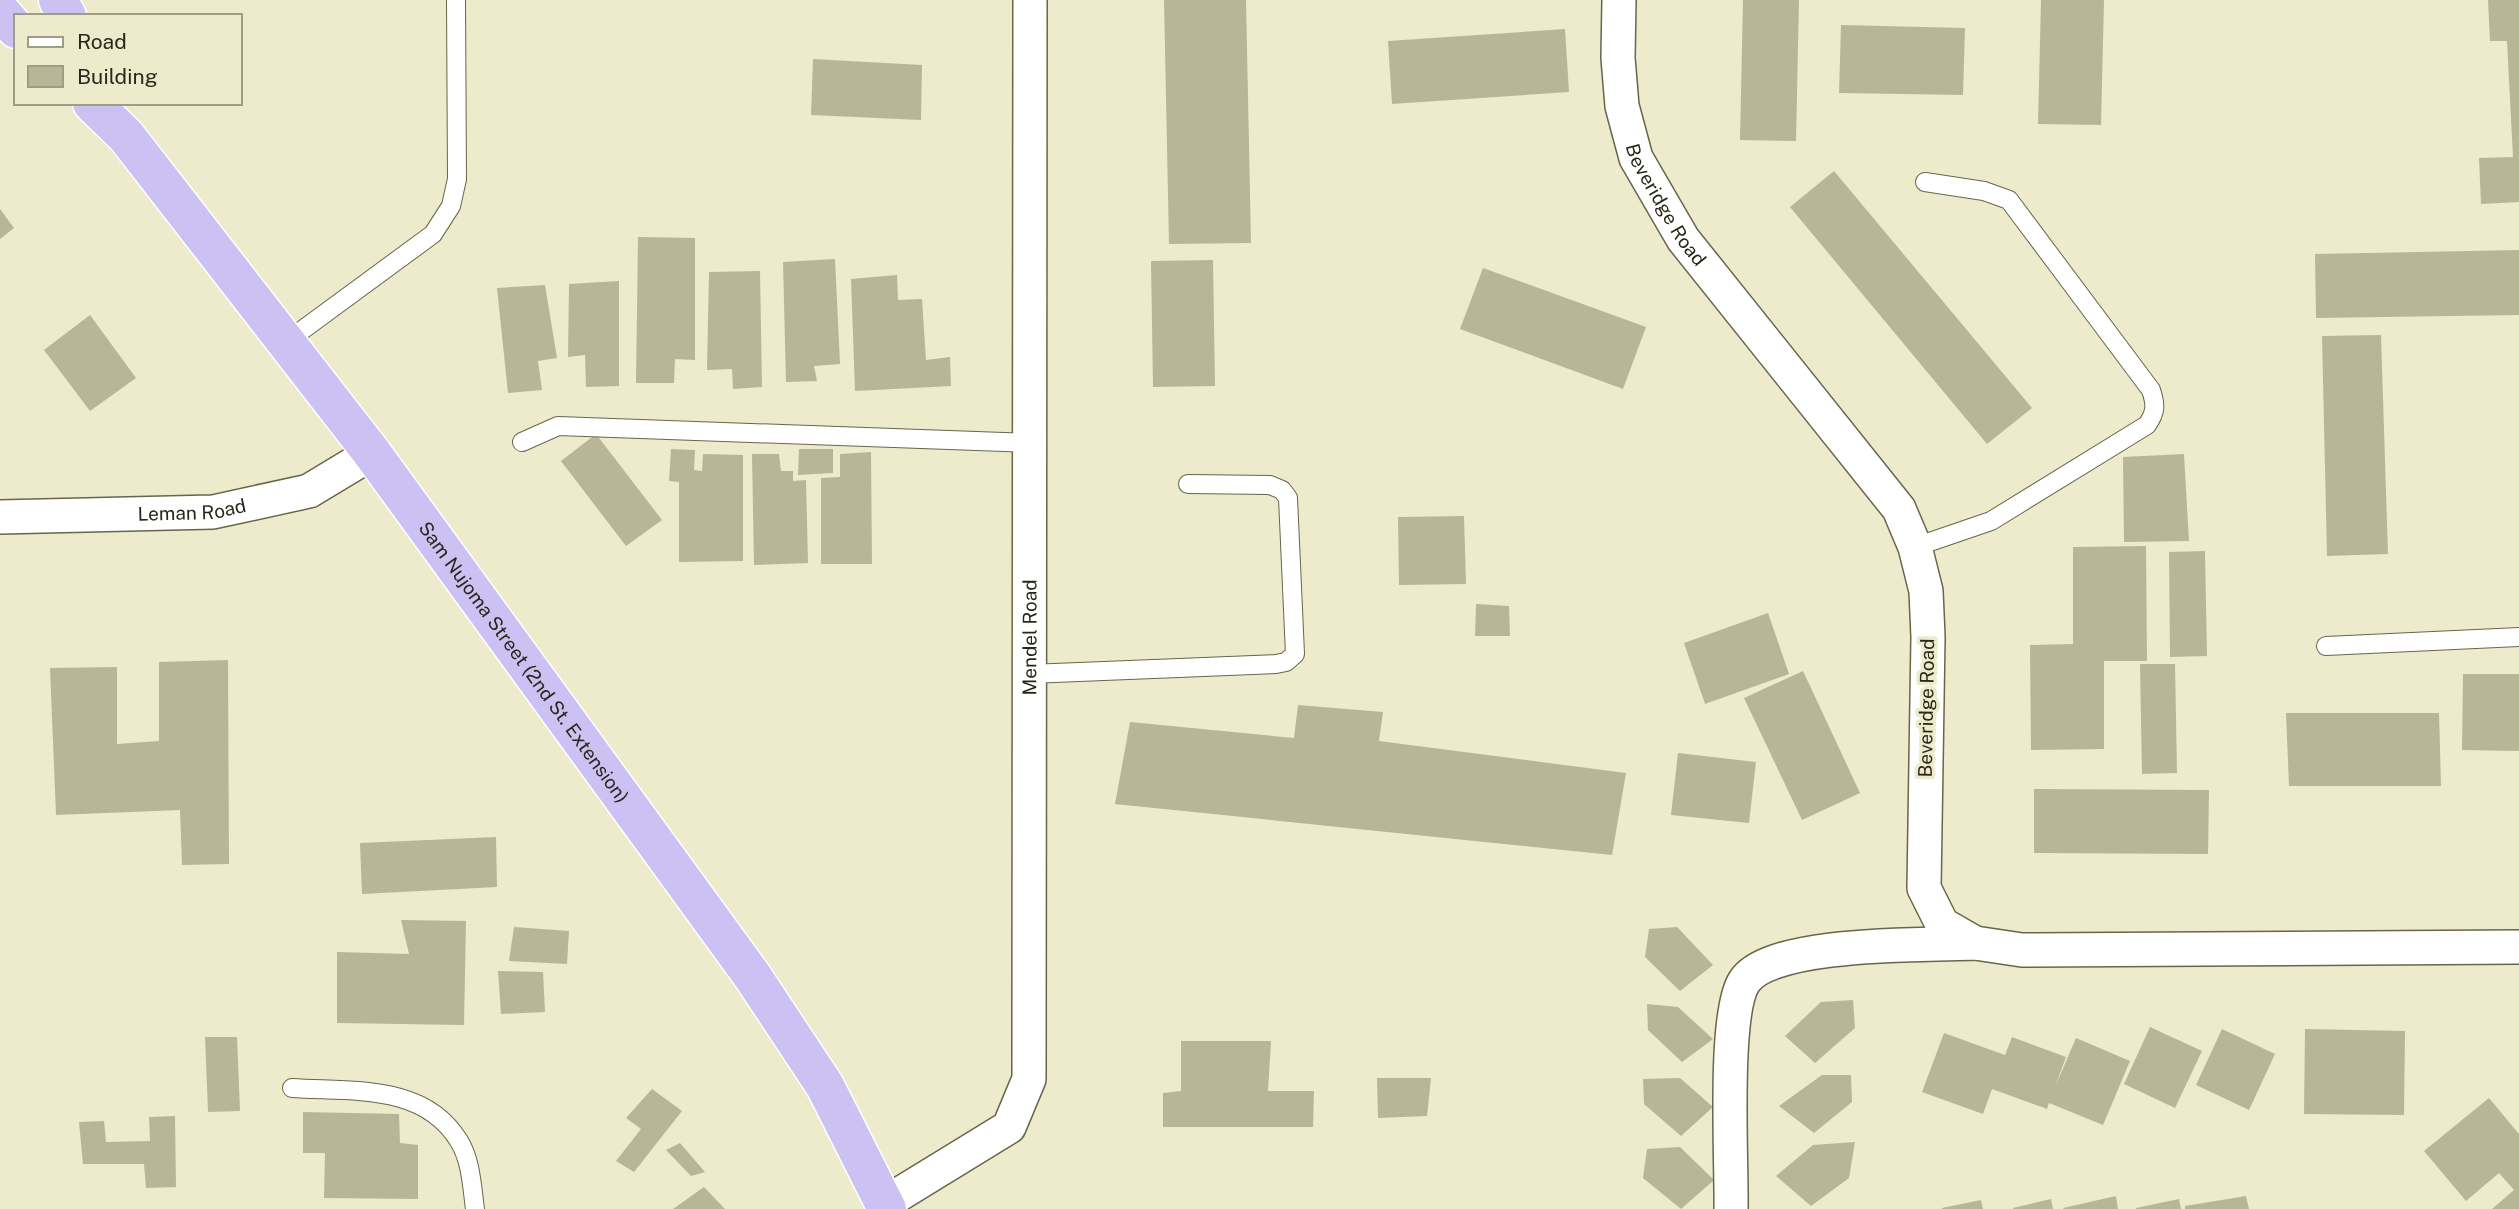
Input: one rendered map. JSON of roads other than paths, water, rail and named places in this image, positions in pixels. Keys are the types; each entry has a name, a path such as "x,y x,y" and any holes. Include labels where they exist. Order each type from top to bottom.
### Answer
{"highway":[{"path":"0,11 14,27"},
{"name":"Sam Nujoma Street (2nd St. Extension)","path":"95,105 118,120 372,453 753,977 825,1086 886,1206"}],"street":[{"name":"Mendel Road","path":"886,1206 1009,1127 1029,1079 1030,0"},
{"name":"Beveridge Road","path":"1619,0 1622,106 1636,158 1683,239 1899,509 1915,547 1926,591 1928,637 1924,888 1942,924 1975,943 2022,950 2519,947"},
{"name":"Leman Road","path":"0,517 213,512 309,491 372,453"},
{"path":"1731,1209 1732,1020 1744,981 1773,960 1830,949 1975,943"}],"lane":[{"path":"286,342 433,234 451,206 457,179 456,0"},
{"path":"1915,547 1991,521 2147,425 2156,405 2151,390 2009,200 1984,191 1925,182"},
{"path":"522,442 558,426 1029,443"},
{"path":"1029,674 1276,664 1286,662 1295,654 1288,498 1282,490 1270,485 1188,484"},
{"path":"2326,646 2519,637"},
{"path":"292,1088 389,1094 432,1110 460,1141 468,1162 475,1209"}]}
